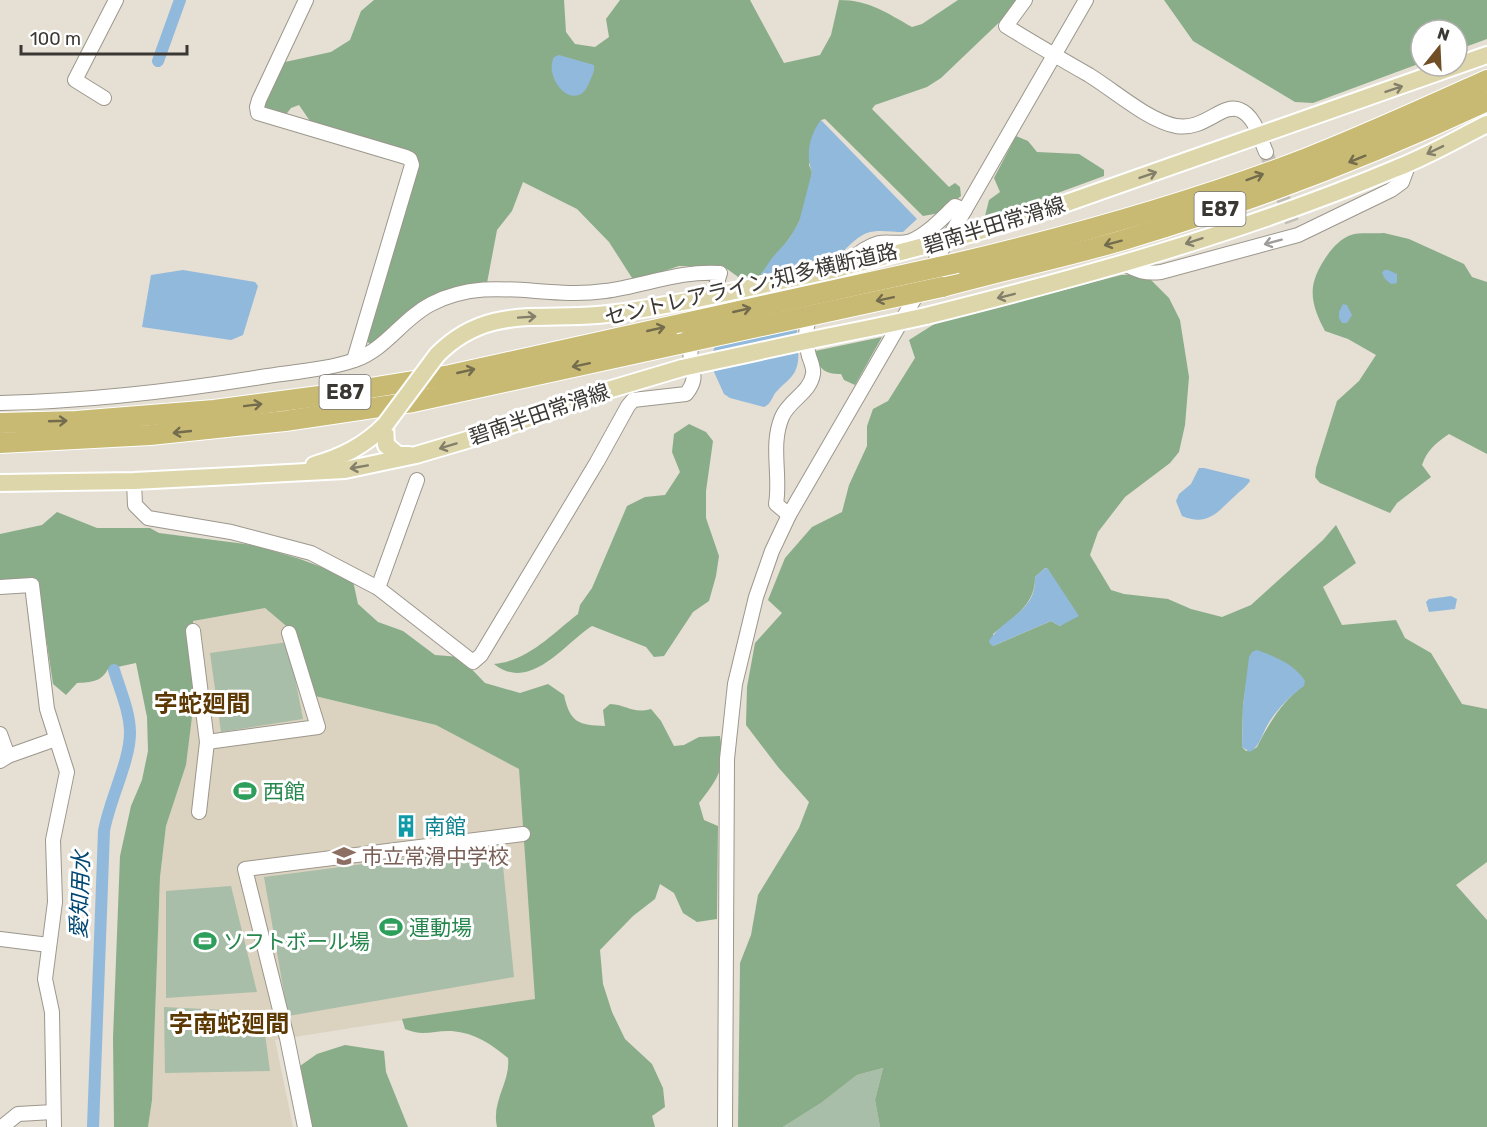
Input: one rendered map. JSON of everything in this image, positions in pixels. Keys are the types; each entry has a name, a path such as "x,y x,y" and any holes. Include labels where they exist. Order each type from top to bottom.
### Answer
{"highway":[{"name":"セントレアライン;知多横断道路","path":"0,423 76,421 202,411 327,395 450,375 957,263 1066,236 1235,184 1391,124 1487,80"},
{"name":"セントレアライン;知多横断道路","path":"0,443 150,435 285,421 413,402 942,287 1125,240 1268,193 1415,135 1487,101"}],"main road":[{"name":"碧南半田常滑線","path":"290,472 341,457 363,444 385,425 437,355 464,331 493,321 527,317 598,315 688,301 833,270 973,233 1024,218 1487,55"},
{"name":"碧南半田常滑線","path":"0,483 134,481 345,470 416,455 608,390 682,368 926,316 1125,264 1296,208 1409,163 1487,124"},
{"path":"385,425 386,445 391,451 398,455 416,455"}],"street":[{"path":"104,98 75,80 116,0"},
{"path":"306,0 259,100 258,113 406,157 410,159 412,165 354,360"},
{"path":"1025,0 1006,26 1157,118 1173,125 1191,126 1211,120 1222,111 1234,108 1246,113 1266,152"},
{"path":"725,1127 727,759 735,684 756,597 772,551 789,515 1086,0"},
{"path":"1125,264 1148,273 1161,272 1298,236 1391,190 1402,182 1409,163"},
{"path":"789,515 776,504 778,493 776,443 783,415 810,386 814,371 808,354 805,329 807,321 842,271 858,254 881,243 909,242 922,235 955,206 965,210"},
{"path":"1292,222 1298,236"},
{"path":"0,403 121,396 197,387 314,369 354,360 378,349 401,327 430,305 460,293 486,288 560,294 605,291 671,276 704,272 720,273 703,325 692,345 690,353 695,377 691,388 686,394 633,400 628,406 597,462 478,658 473,662 378,588 311,552 231,532 148,518 135,505 134,481"},
{"path":"378,588 417,480"},
{"path":"0,587 32,585 47,709 67,772 52,840 55,902 45,979 52,1012 54,1127"},
{"path":"193,631 207,742 200,812"},
{"path":"207,742 318,727 289,633"},
{"path":"0,734 4,758 56,739"},
{"path":"305,1127 287,1038 245,869 524,834"},
{"path":"0,939 49,945"},
{"path":"2,1127 18,1114 53,1112"}],"shaded area":[{"name":"市立常滑中学校","path":"265,608 297,635 315,696 436,725 519,769 536,999 275,1040 293,1127 148,1127 152,1100 160,877 166,826 186,765 194,701 193,621"}],"green space":[{"path":"374,0 564,0 566,32 575,44 595,47 609,37 606,19 620,0 750,0 784,63 820,55 831,35 839,0 869,5 912,27 922,24 958,0 1017,0 1009,13 941,78 927,87 875,105 872,109 949,187 955,183 960,187 961,196 940,213 923,216 825,119 821,120 809,165 812,172 801,216 791,236 760,276 741,279 723,266 679,266 634,281 609,242 577,209 523,182 512,211 497,230 487,283 458,288 374,346 364,340 415,168 312,124 299,105 291,108 284,117 262,110 265,95 285,62 331,52 350,40 361,11"},
{"path":"1164,0 1487,0 1487,39 1469,46 1469,18 1409,18 1409,67 1313,103 1295,102 1193,41"},
{"path":"1016,136 1028,141 1037,152 1079,154 1104,170 1104,176 984,220 989,200 1000,192 994,178"},
{"path":"1384,233 1409,239 1464,264 1472,277 1487,282 1487,454 1449,434 1432,447 1426,455 1422,465 1431,477 1397,503 1390,513 1320,483 1315,477 1337,401 1359,381 1376,355 1348,339 1325,331 1314,305 1313,287 1317,272 1332,249 1345,238 1351,235"},
{"path":"1145,274 1169,298 1180,320 1189,377 1185,425 1179,452 1170,463 1125,497 1098,532 1090,555 1111,590 1124,594 1168,599 1191,609 1222,617 1251,605 1323,540 1336,525 1356,563 1323,587 1342,625 1396,620 1405,638 1431,653 1462,704 1487,709 1487,862 1456,885 1487,920 1487,1127 880,1127 875,1100 883,1068 857,1075 821,1103 783,1127 738,1127 740,963 751,935 758,895 799,828 809,802 778,767 746,725 747,687 755,643 782,613 768,600 785,558 812,527 842,512 849,485 867,446 867,426 873,409 888,401 915,358 909,340 936,323 1121,275","holes":["1045,568 1048,569 1063,624 1060,626 1051,621 993,646 993,634 1022,610 1032,595 1035,577","1246,685 1303,686 1277,714 1257,747 1246,751 1242,747"]},
{"path":"882,337 855,385 844,380 841,374 826,371 818,362 815,351"},
{"path":"689,424 706,432 713,441 706,491 706,518 719,556 709,601 693,612 664,656 654,657 646,647 592,626 546,663 533,669 521,673 507,671 494,664 518,658 529,652 578,614 580,605 592,588 627,506 645,497 665,495 680,472 672,452 674,434"},
{"path":"57,512 97,528 150,528 159,533 253,545 300,559 348,577 353,581 358,604 378,622 403,631 435,655 460,657 485,683 520,693 548,684 564,695 569,712 573,717 588,725 605,726 603,710 610,704 634,710 651,709 661,721 674,746 684,745 699,737 720,736 722,757 719,772 699,803 704,820 718,826 717,919 697,922 683,913 674,893 660,884 655,899 633,916 600,950 603,984 612,1012 625,1039 652,1064 663,1088 665,1107 652,1116 655,1127 497,1127 497,1109 507,1075 508,1058 489,1044 468,1034 452,1031 417,1033 405,1029 402,1019 535,999 519,769 436,725 315,696 297,635 265,608 193,621 194,701 186,765 166,826 160,877 152,1100 148,1127 114,1127 113,1038 120,856 131,806 142,780 148,751 147,717 136,663 108,669 102,677 96,680 77,683 66,695 53,684 39,590 28,579 0,580 0,534 42,525"},
{"path":"288,642 303,719 221,732 210,653"},
{"name":"運動場","path":"501,846 514,977 288,1016 264,877"},
{"name":"ソフトボール場","path":"231,886 257,992 166,998 166,891"},
{"path":"164,1007 262,1012 270,1071 165,1073"},
{"path":"345,1045 384,1051 386,1072 408,1127 311,1127 300,1066 317,1054"},
{"path":"883,1068 875,1100 880,1127 783,1127 821,1103 857,1075"}],"water":[{"path":"559,55 594,65 589,83 581,94 575,96 568,94 554,79 552,64 554,57"},
{"path":"821,120 917,219 903,232 871,232 858,238 847,247 826,272 808,300 798,323 798,363 795,372 764,407 730,398 724,394 714,372 712,355 734,315 750,299 760,276 789,239 799,222 812,172 809,158 810,144"},
{"path":"183,270 255,282 258,286 243,335 231,340 142,327 151,275"},
{"path":"1384,270 1397,274 1397,283 1391,284 1385,279 1382,273"},
{"path":"1343,304 1347,305 1352,315 1347,323 1342,323 1339,318"},
{"path":"1199,468 1250,481 1212,516 1199,520 1191,519 1182,516 1176,501 1179,494 1191,484"},
{"path":"1045,568 1048,569 1079,616 1060,626 1051,621 993,646 990,644 989,641 995,633 1031,598 1035,577"},
{"path":"1451,596 1457,599 1455,609 1429,612 1426,602 1429,599"},
{"path":"1257,650 1290,665 1305,681 1304,686 1275,713 1259,743 1250,752 1242,747 1243,705 1249,657"}],"waterway":[{"name":"愛知用水","path":"158,61 180,0"},
{"name":"愛知用水","path":"93,1127 104,831 127,756 130,733 127,709 114,670"}],"tunnel":[{"path":"1266,152 1292,222"}],"place":[{"name":"西館","path":"245,791"},
{"name":"南館","path":"406,826"},
{"name":"市立常滑中学校","path":"344,856"},
{"name":"運動場","path":"391,927"},
{"name":"ソフトボール場","path":"205,941"}],"district":[{"name":"字蛇廻間","path":"202,704"},
{"name":"字南蛇廻間","path":"229,1024"}]}
